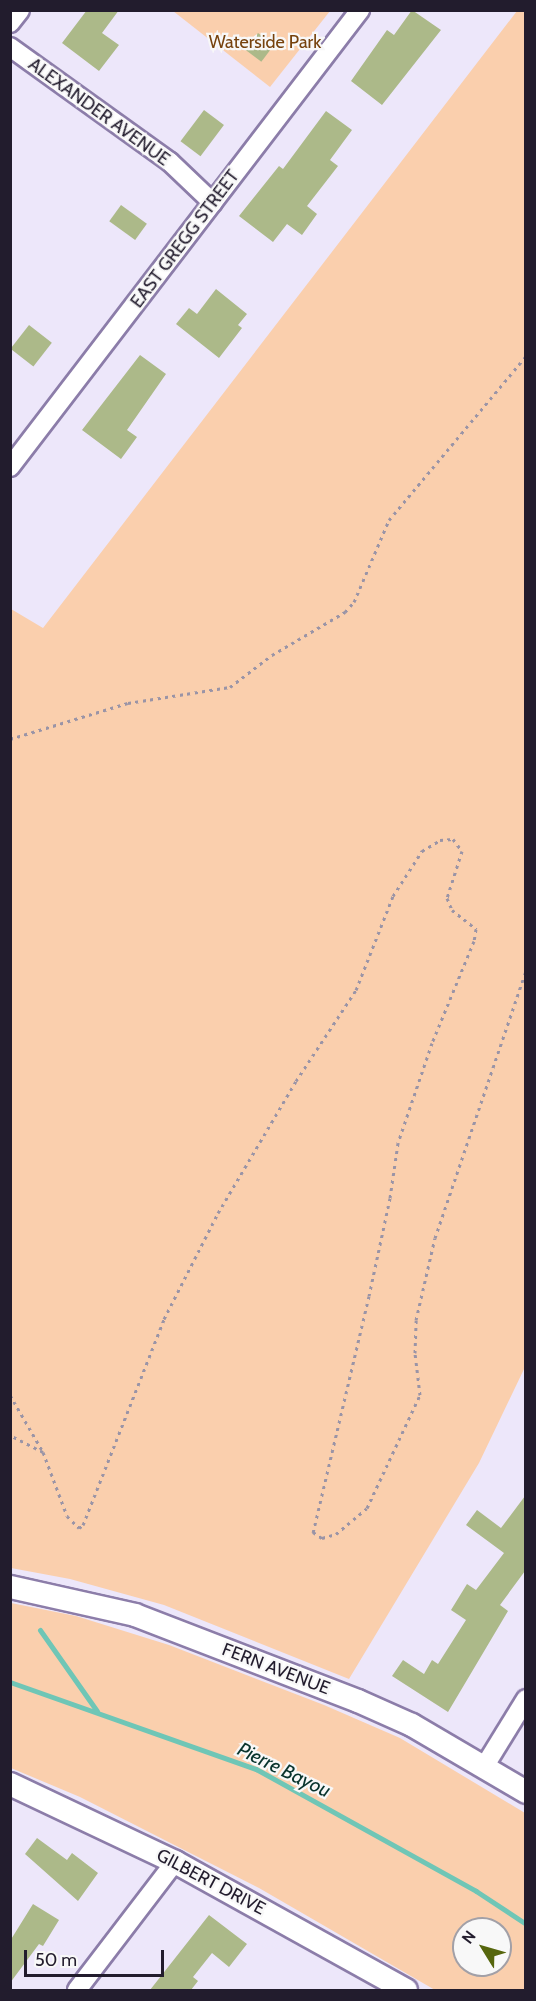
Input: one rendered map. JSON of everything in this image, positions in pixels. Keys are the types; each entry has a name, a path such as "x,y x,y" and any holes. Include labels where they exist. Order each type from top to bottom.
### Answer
{"street":[{"path":"10,23 20,10"},
{"name":"EAST GREGG STREET","path":"10,468 360,10"},
{"name":"ALEXANDER AVENUE","path":"10,47 170,162 213,203"},
{"name":"FERN AVENUE","path":"10,1587 135,1615 358,1701 412,1725 525,1792"},
{"path":"484,1767 525,1699"},
{"name":"GILBERT DRIVE","path":"10,1784 175,1862 406,1990"},
{"path":"77,1990 175,1862"}],"path":[{"path":"10,740 128,703 230,687 272,655 345,612 354,602 389,520 525,356"},
{"path":"10,1395 43,1452 67,1516 79,1528 83,1525 165,1319 218,1213 296,1081 356,990 393,896 422,851 441,840 453,839 462,851 447,898 452,910 476,929 474,941 432,1043 398,1143 390,1198 369,1296 313,1532 322,1538 336,1534 367,1508 420,1395 415,1353 416,1320 435,1238 525,970"},
{"path":"10,1435 43,1452"}],"green space":[{"name":"Waterside Park","path":"173,11 330,11 270,87"},
{"path":"517,11 526,11 525,1367 479,1463 349,1679 164,1605 70,1579 11,1568 11,609 43,628"},
{"path":"11,1603 76,1616 169,1645 324,1705 400,1738 525,1813 525,1990 435,1990 259,1888 80,1797 11,1768"}],"building":[{"path":"87,10 119,10 102,33 119,45 99,71 62,43"},
{"path":"412,10 441,30 382,105 351,81 387,30 394,35"},
{"path":"258,33 274,45 261,62 245,50"},
{"path":"204,110 224,125 200,156 181,141"},
{"path":"326,111 352,130 330,160 338,166 307,206 317,214 302,235 287,224 273,242 239,216 279,166 283,169"},
{"path":"121,205 147,224 135,240 109,221"},
{"path":"216,289 247,314 238,325 242,328 219,358 176,324 189,308 197,314"},
{"path":"29,325 52,343 33,366 11,349"},
{"path":"140,355 166,374 127,430 137,437 121,459 82,430"},
{"path":"525,1496 525,1571 500,1605 508,1611 448,1712 392,1676 403,1660 424,1674 432,1660 438,1664 466,1620 451,1610 467,1584 476,1590 504,1553 466,1525 477,1510 501,1528"},
{"path":"37,1838 67,1860 72,1853 98,1873 78,1901 25,1854"},
{"path":"33,1904 59,1920 43,1946 39,1944 10,1983 10,1941"},
{"path":"209,1915 247,1944 229,1967 212,1953 193,1977 198,1981 191,1990 150,1990"}],"waterway":[{"path":"40,1630 97,1711"},
{"name":"Pierre Bayou","path":"10,1682 256,1769 476,1891 526,1924"}]}
